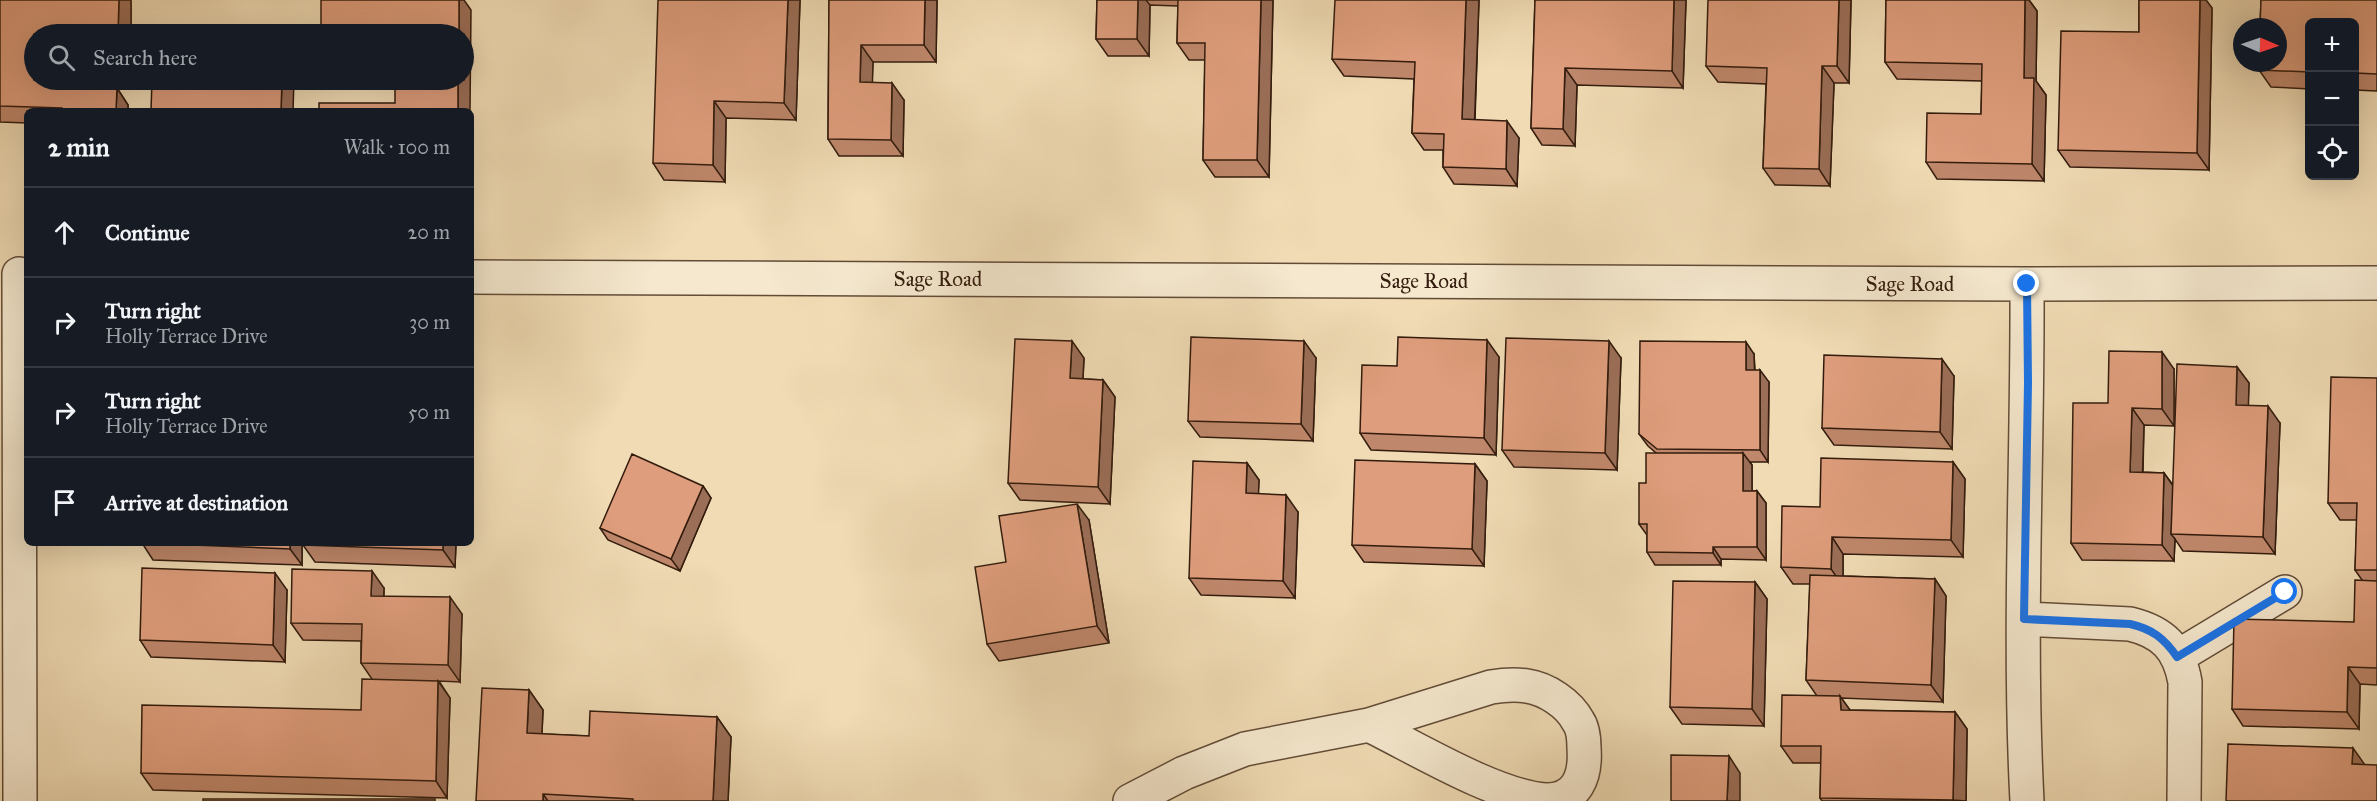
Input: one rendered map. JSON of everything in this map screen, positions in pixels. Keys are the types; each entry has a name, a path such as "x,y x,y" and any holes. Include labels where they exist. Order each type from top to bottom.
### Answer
{"street":[{"path":"15,274 20,801"},
{"name":"Sage Road","path":"474,277 2027,284 2377,283"},
{"path":"2027,284 2028,383 2024,619 2027,801"},
{"path":"2177,657 2285,592"},
{"path":"2024,619 2130,624 2160,635 2177,657 2185,682 2184,801"},
{"path":"1130,801 1184,772 1245,749 1369,725 1491,687 1510,685 1529,686 1549,694 1568,706 1580,723 1585,762 1582,781 1576,797 1548,800 1530,798 1477,779 1369,725"}],"building":[{"path":"0,0 119,0 118,24 24,24 24,90 117,90 116,108 0,106"},
{"path":"321,0 459,0 459,24 321,24"},
{"path":"658,0 788,0 784,103 714,101 713,165 653,163"},
{"path":"829,0 925,0 924,45 861,45 860,82 892,83 891,140 828,139"},
{"path":"1097,0 1138,0 1137,39 1096,39"},
{"path":"1178,0 1261,0 1257,160 1203,160 1205,43 1177,43"},
{"path":"1335,0 1466,0 1462,119 1507,121 1506,169 1443,167 1444,134 1412,133 1415,62 1332,59"},
{"path":"1535,0 1674,0 1672,71 1565,68 1563,129 1531,128"},
{"path":"1708,0 1839,0 1837,66 1822,66 1819,169 1763,168 1767,68 1706,66"},
{"path":"1886,0 2025,0 2024,78 2034,78 2032,164 1926,162 1927,113 1981,114 1982,64 1885,62"},
{"path":"2139,0 2200,0 2197,153 2058,150 2061,31 2139,32"},
{"path":"2261,0 2377,0 2377,74 2359,73 2359,18 2305,18 2305,72 2287,71 2287,18 2260,18"},
{"path":"152,90 282,90 281,108 151,108"},
{"path":"395,90 458,90 458,108 319,108 319,103 395,103"},
{"path":"1191,337 1304,341 1301,424 1188,421"},
{"path":"1398,337 1487,340 1484,438 1360,433 1362,365 1397,366"},
{"path":"1506,338 1609,341 1605,453 1502,450"},
{"path":"1015,339 1072,341 1070,378 1103,380 1098,487 1008,483"},
{"path":"1640,341 1746,342 1746,370 1760,370 1760,450 1657,449 1639,434"},
{"path":"2109,351 2162,352 2162,409 2132,408 2130,472 2164,473 2162,545 2071,543 2073,403 2108,403"},
{"path":"1824,355 1942,359 1940,432 1822,428"},
{"path":"2177,364 2237,367 2236,405 2268,406 2263,537 2171,534"},
{"path":"2331,377 2377,378 2377,570 2355,570 2357,503 2328,503"},
{"path":"1646,453 1743,453 1743,491 1757,491 1757,547 1713,547 1713,553 1647,552 1647,524 1639,524 1639,483 1646,483"},
{"path":"632,454 703,486 671,559 600,528"},
{"path":"1821,458 1953,462 1951,540 1832,537 1831,569 1781,567 1782,506 1820,507"},
{"path":"1355,460 1475,464 1472,549 1352,545"},
{"path":"1193,461 1247,463 1246,493 1286,495 1283,581 1189,578"},
{"path":"1077,504 1097,626 987,644 975,567 1006,562 999,516"},
{"path":"216,546 290,546 290,549"},
{"path":"331,546 443,546 443,550"},
{"path":"142,568 275,573 273,645 140,640"},
{"path":"292,569 372,571 371,596 450,597 448,665 361,663 362,624 291,623"},
{"path":"1810,575 1935,579 1931,685 1806,680"},
{"path":"2355,580 2377,581 2377,668 2348,667 2347,712 2232,709 2234,619 2354,622"},
{"path":"1673,581 1755,582 1752,709 1670,707"},
{"path":"362,679 438,681 436,781 141,773 142,705 361,710"},
{"path":"482,688 529,690 527,733 589,736 590,711 717,717 713,801 633,801 633,799 543,794 543,801 476,801"},
{"path":"1782,695 1840,696 1841,710 1955,712 1953,800 1820,798 1821,746 1781,746"},
{"path":"2228,744 2353,748 2352,764 2377,765 2377,801 2226,801"},
{"path":"1671,755 1729,756 1727,801 1671,801"},
{"path":"203,799 435,799 435,801 203,801"}],"route":[{"path":"2027,284 2028,383 2024,619 2130,624 2160,635 2177,657 2285,592"}]}
